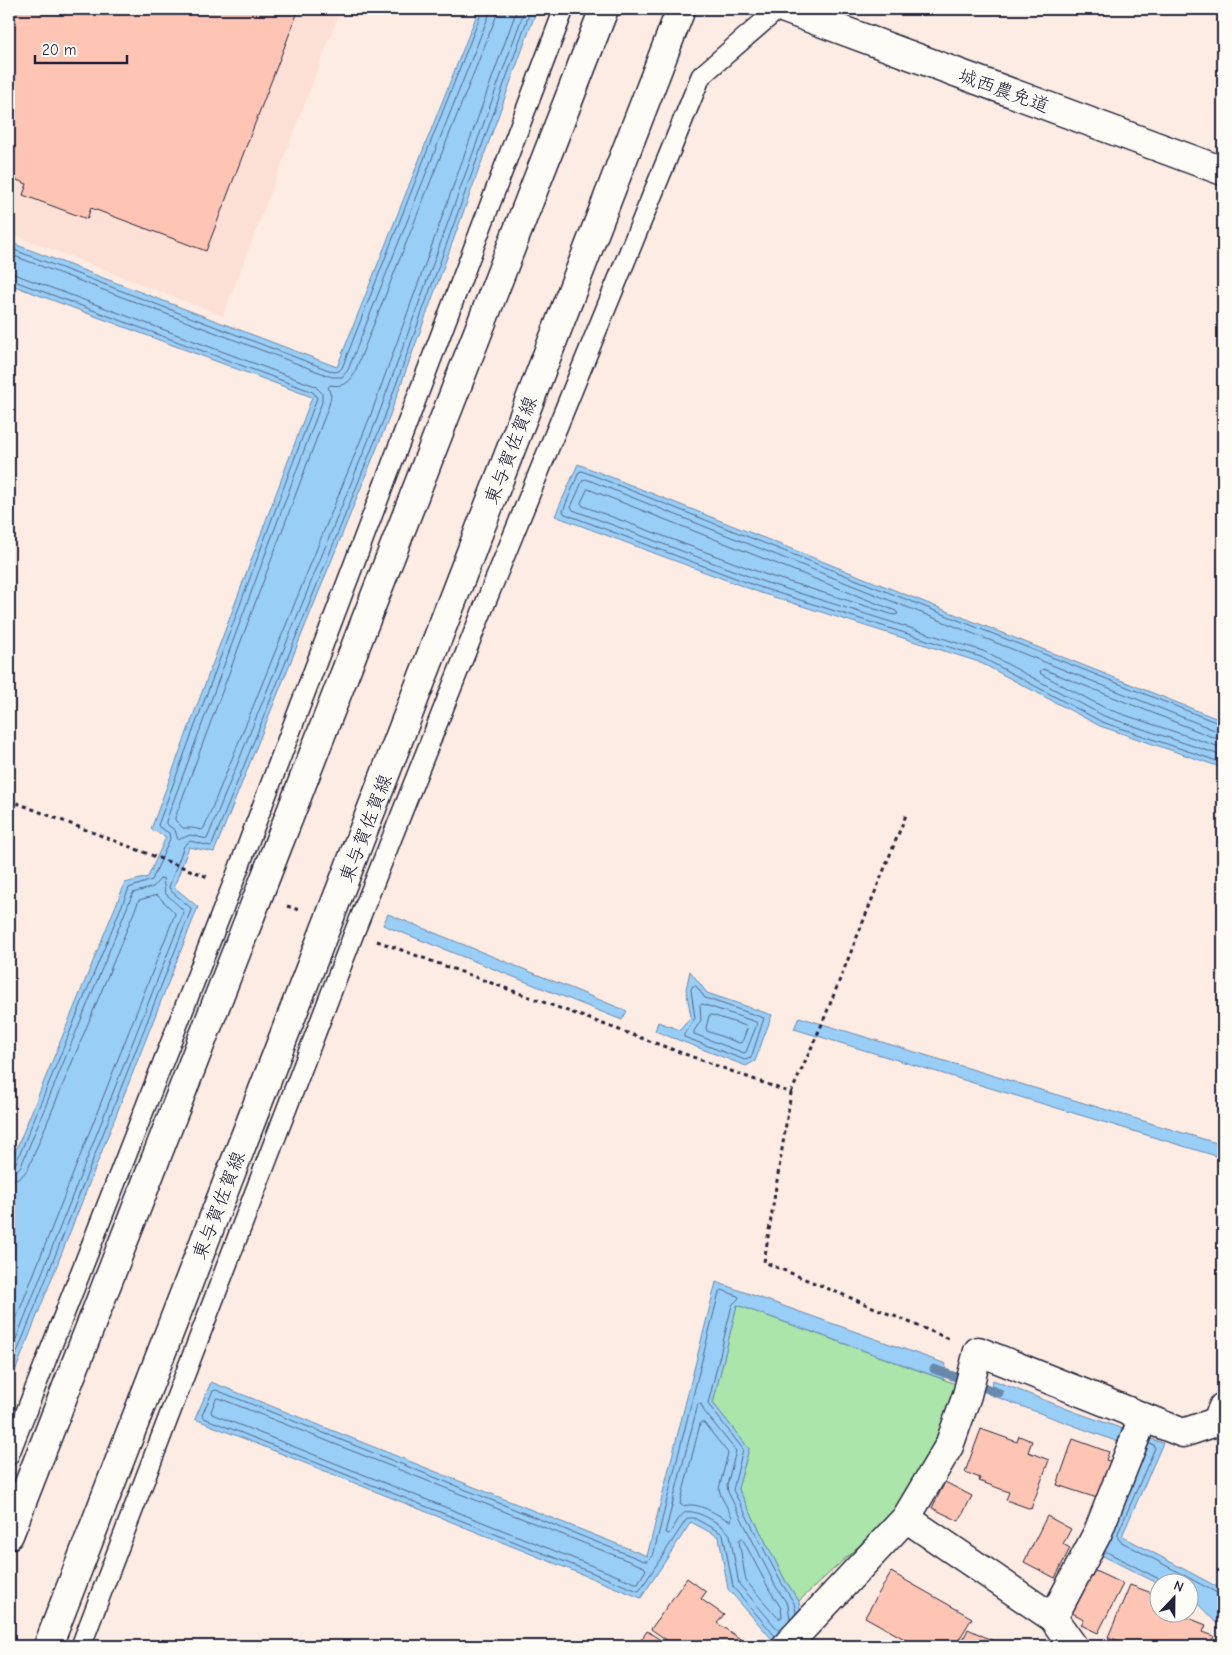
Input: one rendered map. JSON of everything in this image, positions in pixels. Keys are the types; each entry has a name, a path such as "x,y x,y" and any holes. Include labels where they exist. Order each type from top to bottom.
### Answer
{"main road":[{"path":"9,1535 604,9"},
{"name":"東与賀佐賀線","path":"48,1646 681,9"},
{"name":"城西農免道","path":"785,9 1223,171"},
{"path":"786,1646 906,1518 949,1446 967,1395 978,1351 1138,1433 1183,1433 1216,1422 1223,1408"},
{"path":"1053,1618 1098,1532 1138,1433"},
{"path":"906,1518 1053,1618 1073,1646"}],"lane":[{"path":"9,1454 232,886 564,9"},
{"path":"81,1646 354,933 483,608 701,76 778,9"}],"path":[{"path":"9,800 189,870"},
{"path":"906,815 822,1024 791,1092 764,1262 978,1351"},
{"path":"259,896 328,921"},
{"path":"354,933 791,1092"}],"shaded area":[{"path":"9,9 341,9 223,316 9,233"}],"green space":[{"path":"737,1305 959,1385 942,1442 901,1507 799,1601 785,1580 738,1488 749,1449 713,1403"}],"water":[{"path":"479,9 537,9 387,423 214,852 189,847 174,887 198,907 9,1387 9,1167 125,883 148,877 166,837 151,829 312,397 9,284 9,242 337,367"},
{"path":"578,464 1223,721 1223,768 1100,726 979,662 761,593 555,516"},
{"path":"388,914 627,1011 622,1020 383,925"},
{"path":"690,971 707,993 772,1015 755,1061 746,1066 655,1031 658,1022 680,1030 691,1017 686,989"},
{"path":"799,1017 1223,1145 1223,1158 794,1029"},
{"path":"716,1282 946,1364 943,1379 737,1305 713,1403 749,1449 738,1488 785,1580 799,1601 805,1646 776,1646 728,1589 719,1537 691,1522 641,1598 195,1419 211,1382 647,1556"},
{"path":"993,1380 1075,1412 1163,1443 1122,1536 1189,1572 1150,1572 1150,1580 1095,1552 1140,1450 988,1394"},
{"path":"1200,1578 1223,1590 1223,1630 1200,1606"}],"building":[{"path":"9,9 299,9 206,251 91,208 87,219 23,195 27,184 9,177"},
{"path":"981,1429 1017,1442 1019,1436 1032,1441 1028,1452 1049,1460 1031,1509 1006,1500 1009,1492 979,1481 980,1478 965,1472"},
{"path":"1073,1439 1109,1452 1106,1460 1113,1462 1100,1499 1057,1485"},
{"path":"945,1482 972,1496 959,1521 932,1508"},
{"path":"1047,1516 1071,1529 1063,1544 1070,1548 1055,1578 1024,1562"},
{"path":"1091,1569 1123,1584 1098,1633 1081,1625 1084,1619 1070,1612"},
{"path":"891,1572 972,1618 955,1646 917,1646 865,1617"},
{"path":"687,1578 706,1592 701,1599 724,1615 717,1623 748,1646 675,1646 651,1629"},
{"path":"1130,1585 1150,1592 1150,1622 1198,1622 1206,1625 1203,1632 1214,1636 1210,1646 1133,1646 1108,1637"},
{"path":"968,1629 1004,1646 960,1646"},
{"path":"647,1631 668,1645 637,1646"}],"waterway":[{"path":"934,1369 999,1393"}]}
